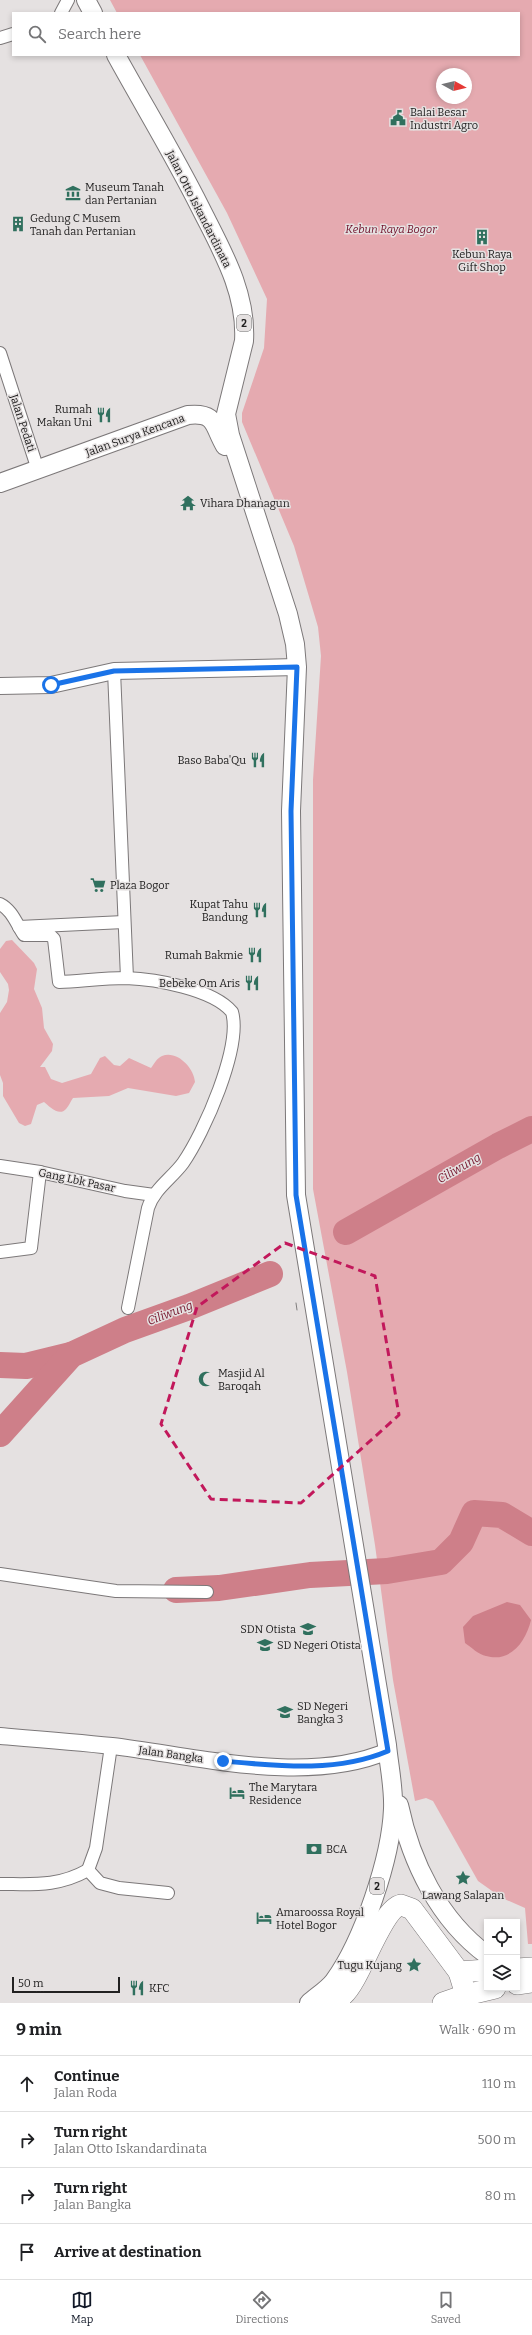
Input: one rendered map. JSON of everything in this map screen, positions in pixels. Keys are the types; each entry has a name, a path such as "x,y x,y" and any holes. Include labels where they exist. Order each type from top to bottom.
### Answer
{"highway":[{"path":"322,2003 342,1996 358,1972 388,1915 398,1906 405,1905 412,1909 459,1972 466,1994"},
{"path":"520,1969 532,1968"},
{"path":"459,1972 484,1970"},
{"path":"520,1984 532,1982"},
{"path":"443,2003 466,1994 484,1990"}],"main road":[{"name":"Jalan Otto Iskandardinata","path":"117,56 184,173 223,252 238,291 245,330 244,341 226,414 242,473 288,614 295,644 297,667 291,811 296,1195 318,1314 393,1791 392,1820 377,1885 367,1916 334,1981 309,2003"},
{"name":"Jalan Surya Kencana","path":"0,483 188,416 202,414 214,420 221,440 242,473"},
{"name":"Jalan Otto Iskandardinata","path":"387,1748 403,1827 417,1866 435,1896 468,1941 484,1953"},
{"path":"520,1963 532,1964"}],"street":[{"path":"62,12 68,0"},
{"path":"0,38 12,34"},
{"name":"Jalan Pedati","path":"0,353 38,470"},
{"path":"0,686 51,685 114,671 297,667"},
{"path":"114,671 127,978"},
{"path":"0,904 7,908 24,935 50,935 54,939 59,982 127,978 178,986 204,994 228,1008 234,1020 234,1035 227,1070 212,1108 184,1162 154,1195 148,1208 128,1308"},
{"path":"19,927 124,922"},
{"name":"Gang Lbk Pasar","path":"0,1166 40,1172 125,1191 154,1195"},
{"path":"0,1252 31,1248 40,1172"},
{"path":"0,1574 116,1591 207,1592"},
{"name":"Jalan Bangka","path":"0,1736 111,1746 223,1761 295,1768 372,1758 387,1748"},
{"path":"0,1884 51,1884 74,1878 88,1870 96,1848 111,1746"},
{"path":"88,1870 100,1883 119,1888 168,1893"}],"highlighted area":[{"path":"285,1243 375,1276 399,1415 301,1503 211,1499 161,1424 197,1307"}],"green space":[{"name":"Kebun Raya Bogor","path":"110,0 532,0 532,1944 528,1944 525,1908 502,1898 478,1881 433,1801 426,1798 415,1801 393,1680 375,1545 347,1372 313,1189 313,780 321,656 318,627 294,546 242,422 242,413 264,348 267,299 227,213 141,56 520,56 520,12 116,12"},
{"path":"12,940 34,963 37,969 34,989 42,1008 44,1028 53,1044 52,1051 40,1067 45,1067 51,1079 62,1083 91,1074 100,1058 105,1056 114,1065 120,1066 129,1058 151,1068 159,1058 168,1055 179,1058 192,1071 195,1082 189,1093 176,1096 128,1088 109,1096 73,1098 68,1107 60,1112 54,1110 44,1102 37,1105 31,1124 25,1126 19,1123 3,1096 3,1083 0,1075 0,1013 7,1002 9,990 8,984 0,972 0,949 6,941"}],"shaded area":[{"path":"507,1602 520,1605 531,1620 529,1628 516,1648 503,1656 495,1657 481,1654 465,1643 463,1627 473,1616"}],"waterway":[{"name":"Ciliwung","path":"346,1232 498,1146 532,1129"},
{"name":"Ciliwung","path":"0,1434 71,1355 125,1330 189,1307 270,1274"},
{"name":"Ciliwung","path":"0,1365 26,1366 71,1355"},
{"path":"176,1590 219,1588 310,1575 387,1571 441,1562 461,1542 474,1513 502,1515 532,1533"}],"tram line":[{"path":"296,1303 297,1310"}],"place":[{"name":"Balai Besar Industri Agro","path":"398,118"},
{"name":"Museum Tanah dan Pertanian","path":"73,193"},
{"name":"Gedung C Musem Tanah dan Pertanian","path":"18,224"},
{"name":"Kebun Raya Gift Shop","path":"482,237"},
{"name":"Rumah Makan Uni","path":"104,415"},
{"name":"Vihara Dhanagun","path":"188,503"},
{"name":"Baso Baba'Qu","path":"258,760"},
{"name":"Plaza Bogor","path":"98,885"},
{"name":"Kupat Tahu Bandung","path":"260,910"},
{"name":"Rumah Bakmie","path":"255,955"},
{"name":"Bebeke Om Aris","path":"252,983"},
{"name":"Masjid Al Baroqah","path":"206,1379"},
{"name":"SDN Otista","path":"308,1629"},
{"name":"SD Negeri Otista","path":"265,1645"},
{"name":"SD Negeri Bangka 3","path":"285,1712"},
{"name":"The Marytara Residence","path":"237,1793"},
{"name":"BCA","path":"314,1849"},
{"name":"Lawang Salapan","path":"463,1878"},
{"name":"Amaroossa Royal Hotel Bogor","path":"264,1918"},
{"name":"Tugu Kujang","path":"414,1965"},
{"name":"KFC","path":"137,1988"}],"route":[{"path":"51,685 114,671 297,667 291,811 296,1195 318,1314 356,1548 370,1651 388,1751 372,1758 338,1764 295,1768 223,1761"}]}
